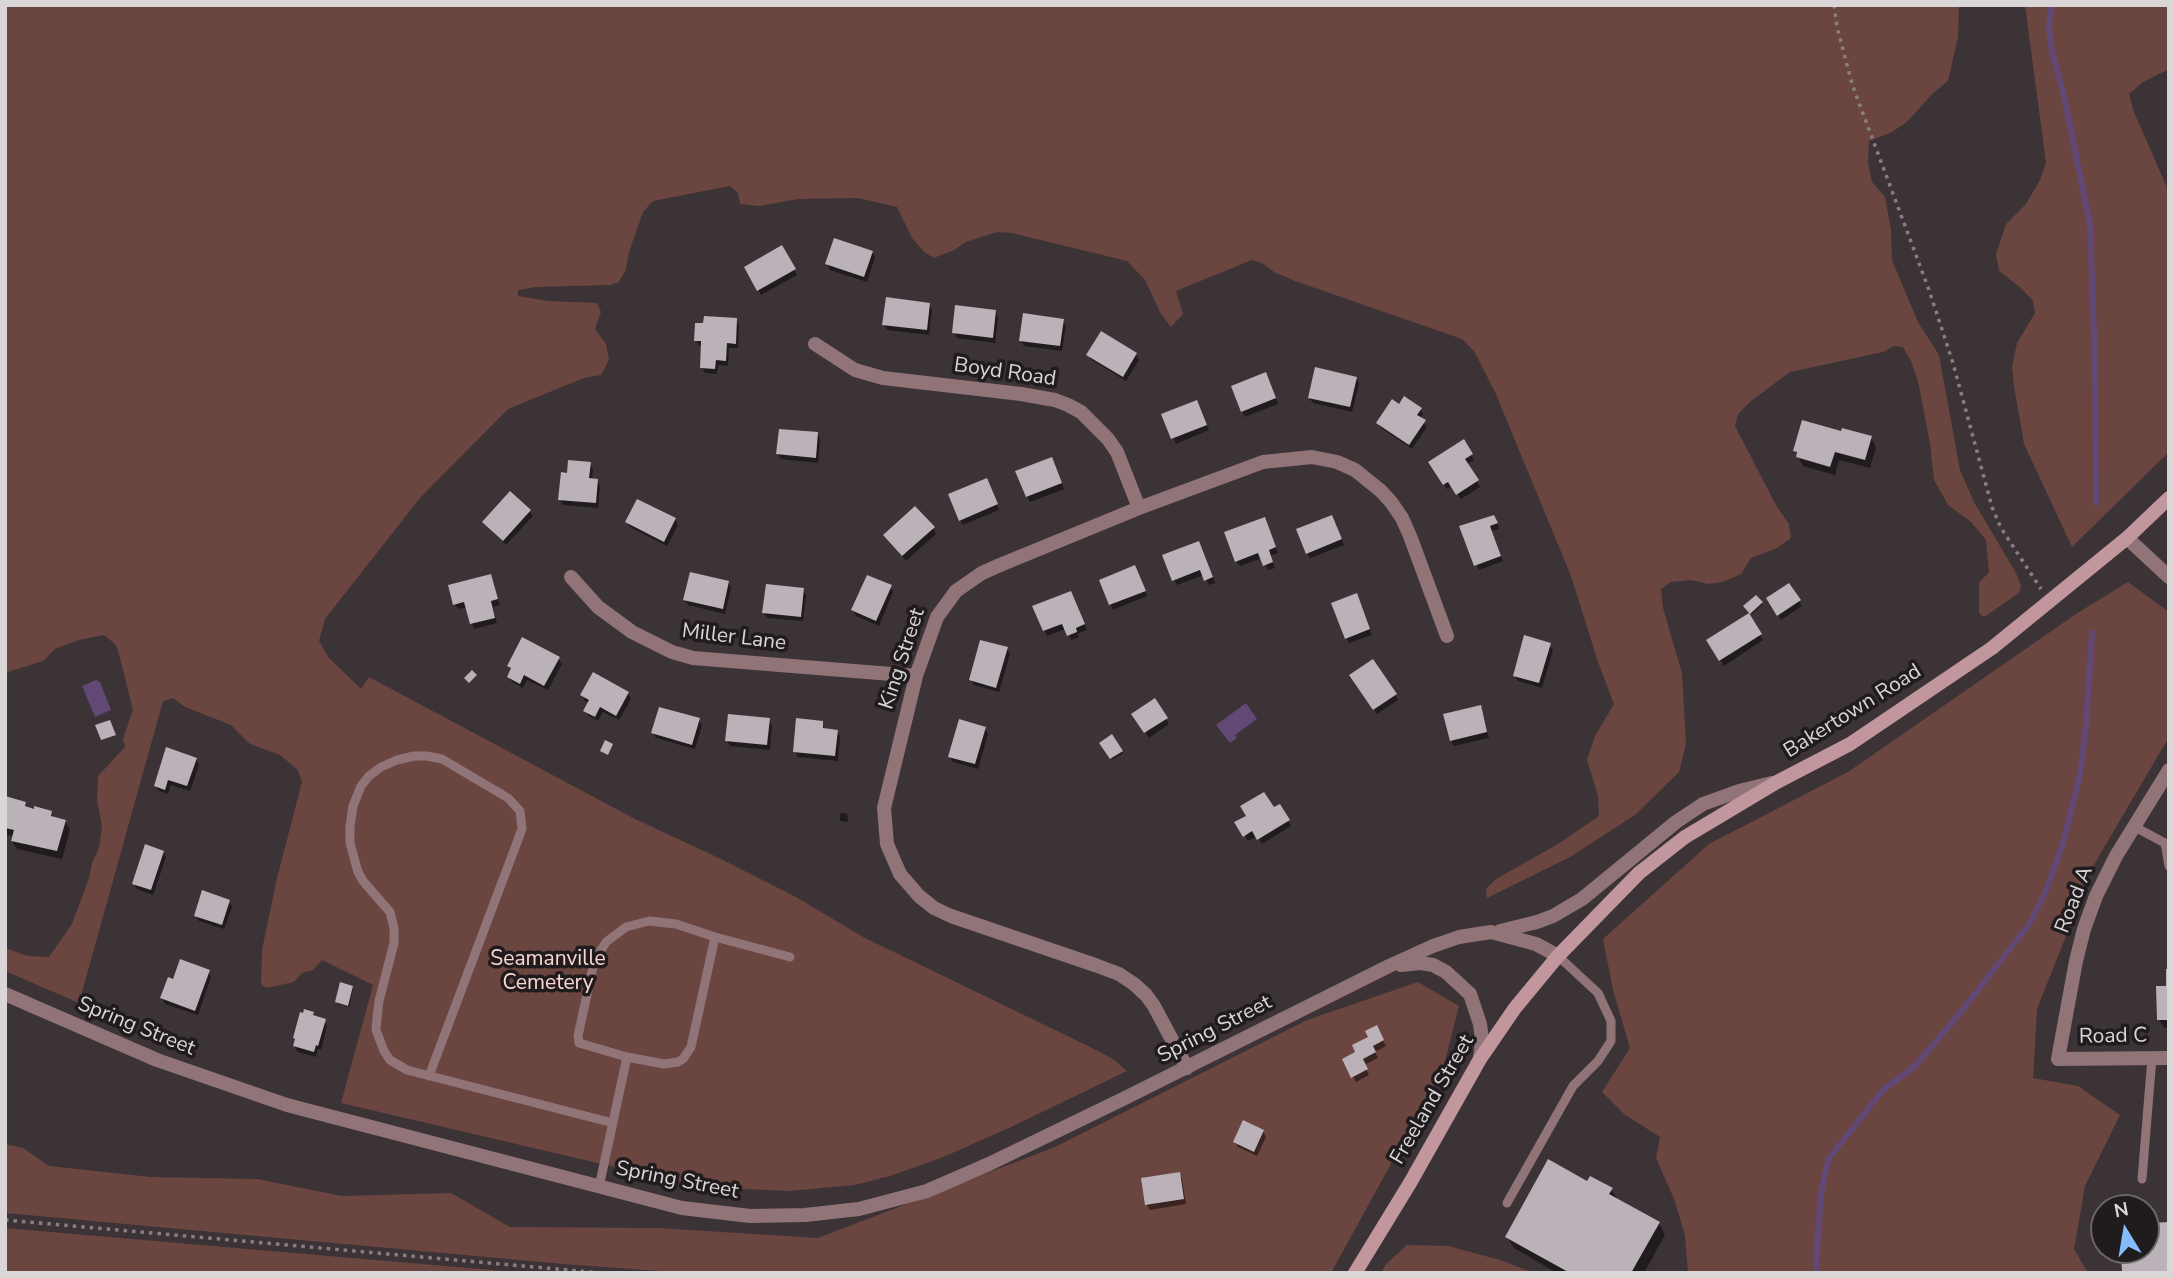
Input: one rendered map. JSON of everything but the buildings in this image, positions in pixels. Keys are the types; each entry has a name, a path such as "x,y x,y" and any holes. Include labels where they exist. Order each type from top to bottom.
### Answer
{"main road":[{"name":"Bakertown Road","path":"1558,956 1661,855 1698,829 1777,782 1850,744 1992,648 2127,538 2169,498"},
{"name":"Freeland Street","path":"1355,1273 1480,1059 1515,1008 1558,956"}],"street":[{"name":"Boyd Road","path":"816,344 855,370 883,378 1021,394 1055,400 1082,412 1117,452 1139,508"},
{"name":"King Street","path":"1186,1068 1154,1006 1134,984 1119,974 1095,965 951,916 919,897 900,874 887,844 884,808 916,676 937,617 956,591 1000,565 1139,508 1263,462 1312,457 1337,462 1355,470 1381,491 1402,518 1447,636"},
{"path":"2127,538 2169,577"},
{"name":"Miller Lane","path":"571,577 598,607 632,632 672,652 693,658 916,676"},
{"name":"Road A","path":"2058,1059 2076,961 2096,896 2133,826 2169,770"},
{"path":"1491,932 1537,922 1582,899 1676,822 1703,804 1739,791 1777,782"},
{"name":"Spring Street","path":"5,994 157,1060 253,1094 682,1208 751,1216 805,1216 859,1209 927,1191 1186,1068 1389,966 1459,937 1491,932 1536,944 1558,956"},
{"path":"1389,966 1420,963 1433,965 1459,982 1476,1008 1482,1040 1480,1059"},
{"name":"Road C","path":"2058,1059 2169,1058"}],"lane":[{"path":"429,1076 523,829 520,811 508,798 442,760 414,756 381,766 369,776 361,786 353,806 350,826 358,872 390,912 394,928 394,943 377,1018 379,1042 390,1060 398,1066 429,1076 612,1123"},
{"path":"2133,826 2165,843 2169,866"},
{"path":"715,937 688,1054 678,1062 664,1064 626,1057 583,1046 578,1041 594,962 599,951 626,927 649,921 676,924 790,957"},
{"path":"1507,1203 1573,1086 1598,1061 1611,1041 1611,1021 1598,993 1558,956"},
{"path":"599,1187 626,1057"},
{"path":"2142,1178 2152,1058"}],"path":[{"path":"1834,5 1852,84 1929,290 1953,363 1992,506 2001,528 2049,603"},
{"path":"5,1220 602,1273"}],"green space":[{"name":"Seamanville Cemetery","path":"5,5 1959,5 1958,37 1948,81 1933,93 1906,123 1869,141 1868,162 1872,182 1885,197 1891,230 1892,260 1918,322 1939,355 1960,470 1974,502 2016,573 2021,586 2019,593 1984,617 1979,613 1979,583 1989,572 1986,540 1971,522 1948,505 1934,480 1918,381 1903,347 1894,346 1883,352 1790,372 1751,401 1738,414 1735,426 1777,507 1789,524 1791,538 1777,548 1751,558 1741,574 1722,582 1671,582 1661,589 1663,608 1682,673 1686,744 1679,772 1635,815 1570,857 1487,898 1486,889 1496,879 1558,844 1599,816 1598,796 1587,760 1595,736 1614,704 1571,576 1495,392 1474,351 1462,339 1295,281 1252,260 1176,291 1183,314 1171,327 1161,314 1145,280 1127,261 1012,233 997,232 966,242 934,258 924,252 912,238 897,207 858,198 798,199 760,206 740,204 738,193 730,186 653,201 643,212 626,269 619,282 610,285 518,290 518,296 548,301 597,303 601,312 595,329 606,344 609,360 601,375 584,378 508,409 420,498 325,619 319,641 329,658 361,689 369,677 635,819 796,897 863,937 1113,1059 1127,1071 941,1158 855,1185 789,1191 719,1188 653,1176 341,1103 373,985 322,960 313,970 302,973 294,982 266,988 261,984 262,950 302,782 298,770 280,755 250,744 231,725 185,707 173,698 163,701 79,1003 5,971 5,948 28,956 49,957 72,924 99,848 102,826 97,800 98,776 125,747 123,739 133,710 118,650 104,635 55,649 43,661 5,673"},
{"path":"2025,5 2169,5 2169,69 2143,82 2129,94 2134,112 2169,192 2169,452 2072,547 2024,444 2014,386 2012,367 2017,343 2035,313 2033,301 1999,271 1996,254 2006,224 2026,204 2046,163"},
{"path":"2128,582 2169,612 2169,737 2095,863 2037,1009 2033,1078 2078,1086 2120,1115 2085,1186 2074,1249 2088,1273 1688,1273 1685,1235 1674,1199 1656,1158 1660,1137 1624,1114 1602,1092 1630,1048 1613,990 1603,939 1709,844 1848,772 2076,614"},
{"path":"1418,982 1459,1006 1443,1069 1331,1273 686,1273 5,1213 5,1144 23,1148 49,1166 151,1177 257,1179 342,1196 451,1193 510,1227 658,1228 818,1238 1055,1147 1307,1020"},
{"path":"5,1228 294,1253 527,1273 5,1273"},
{"path":"1407,1245 1448,1246 1500,1260 1534,1273 1381,1273 1386,1264"}],"shaded area":[{"path":"96,680 100,682 111,710 95,717 82,686"},
{"path":"1246,703 1257,719 1235,735 1237,738 1230,743 1216,725"}],"waterway":[{"path":"2051,5 2049,28 2052,52 2064,96 2090,225 2096,503"},
{"path":"1817,1273 1821,1192 1829,1158 1883,1090 1915,1066 1960,1013 2030,923 2045,893 2063,843 2080,775 2092,633"}]}
